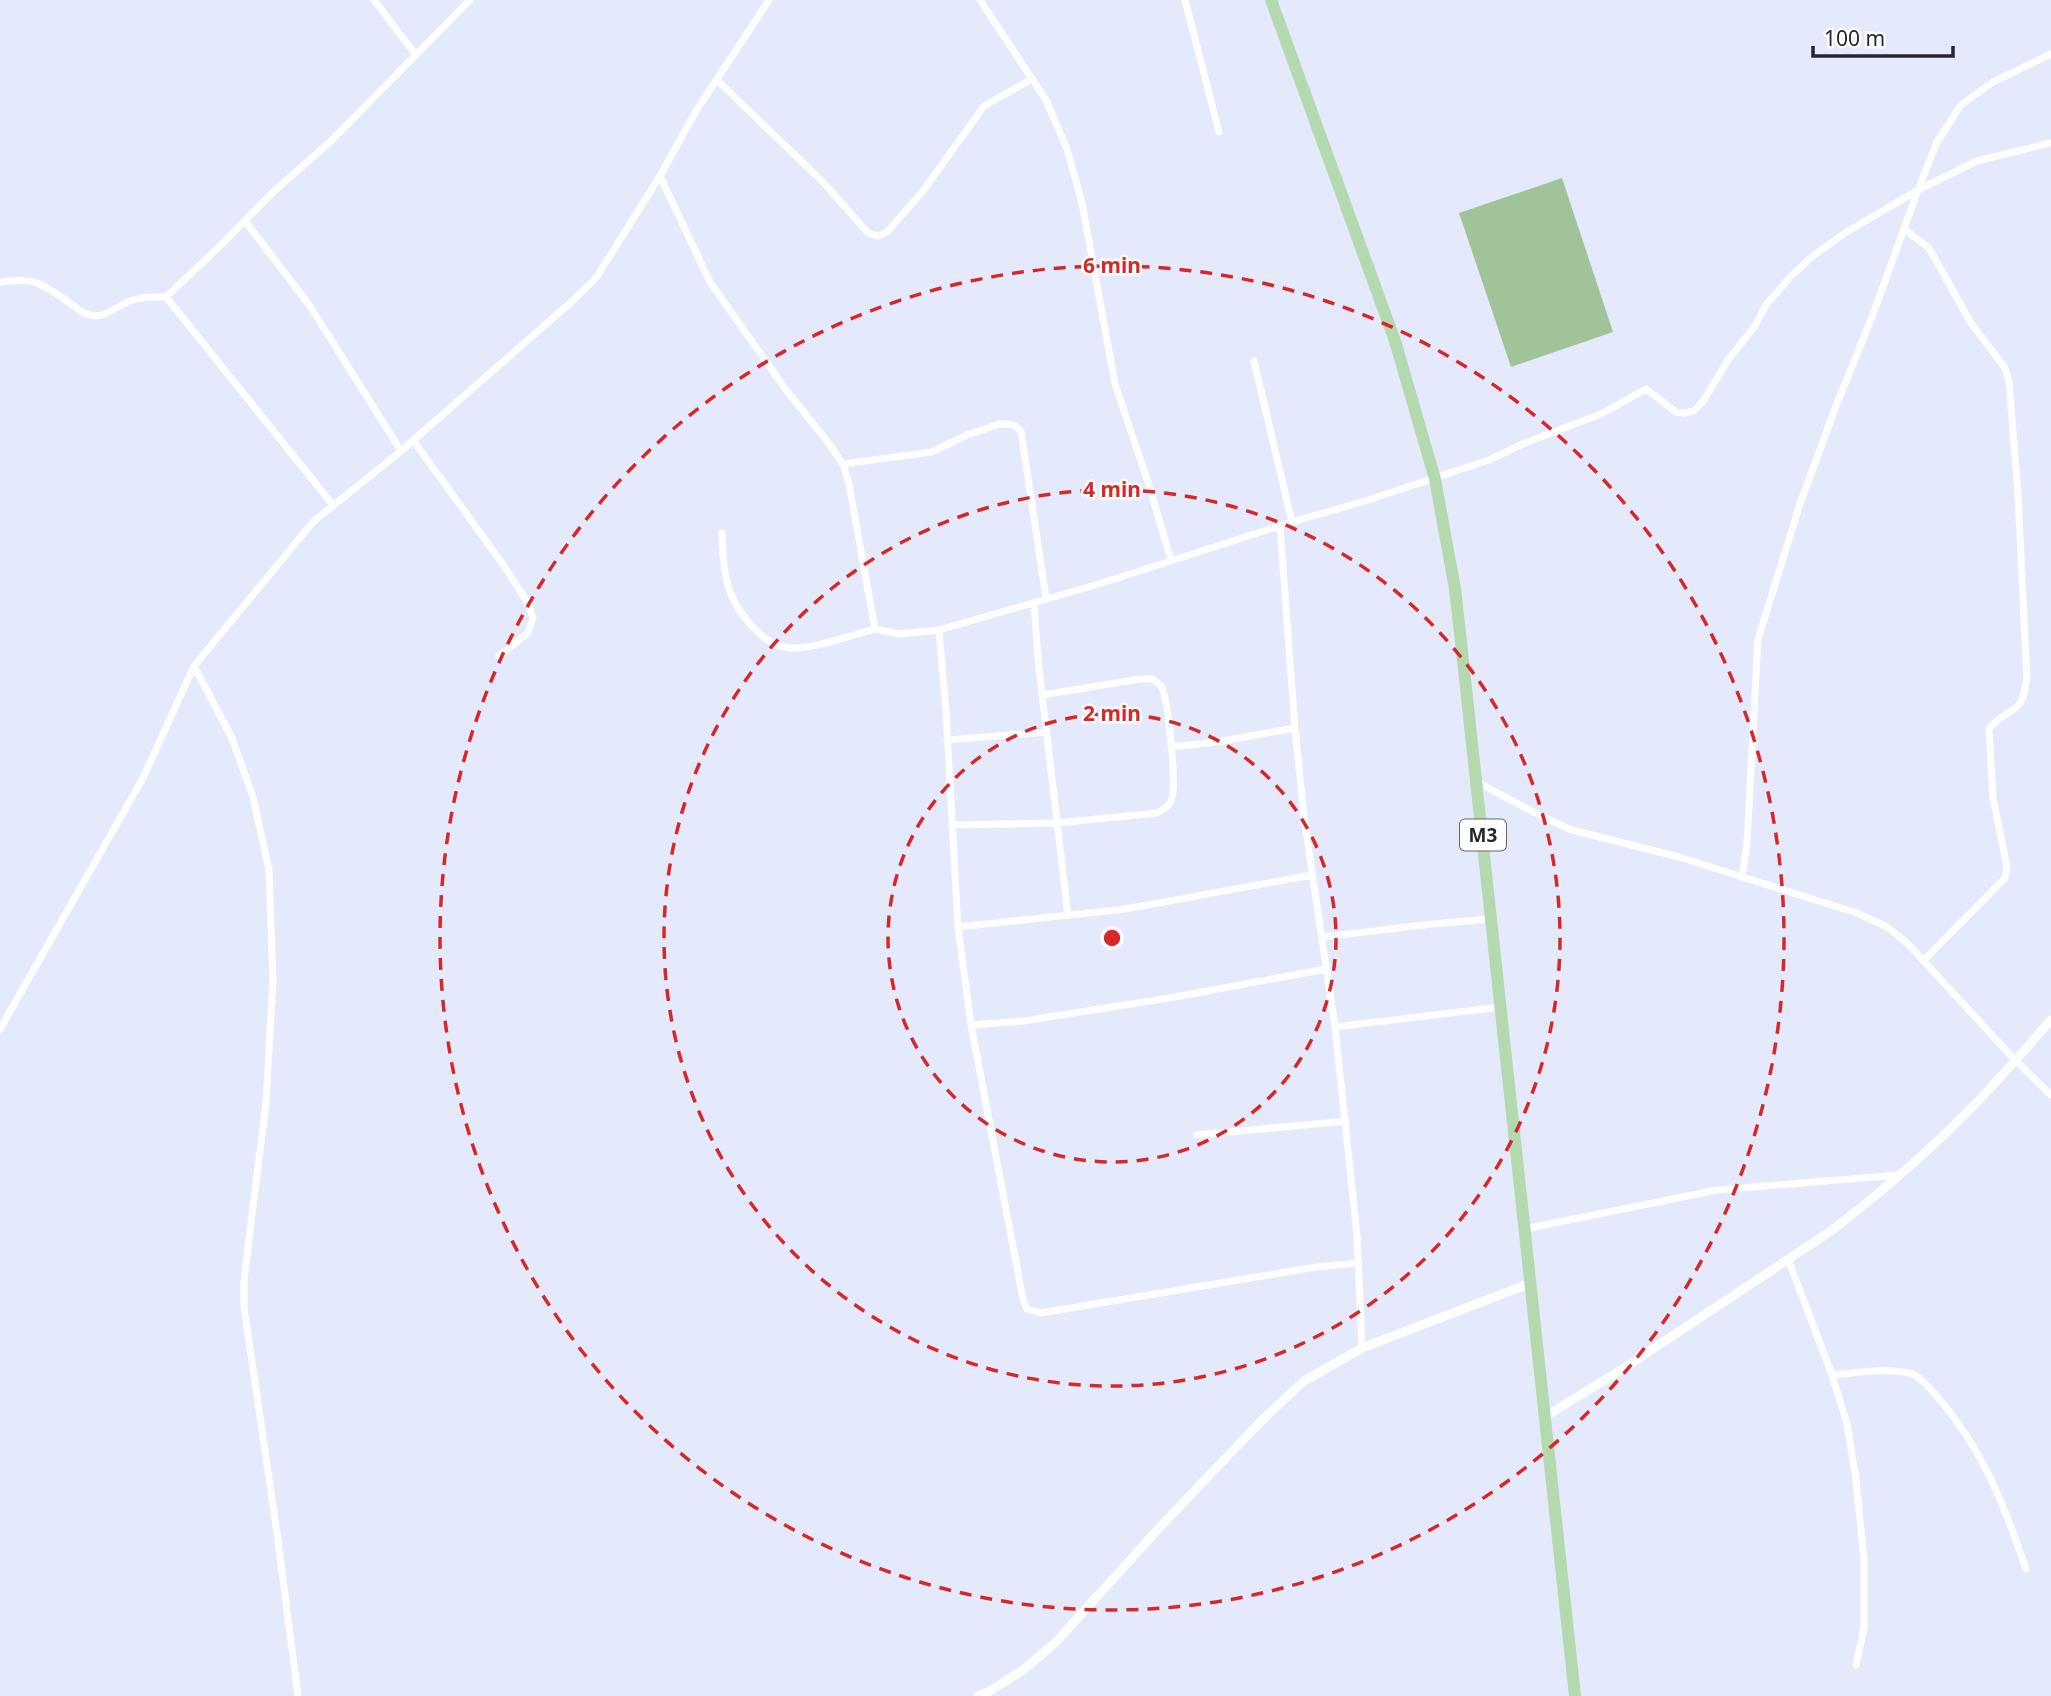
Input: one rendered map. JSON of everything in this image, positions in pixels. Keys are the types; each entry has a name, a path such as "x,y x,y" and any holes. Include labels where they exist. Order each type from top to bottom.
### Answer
{"main road":[{"name":"M3","path":"1271,0 1391,330 1435,479 1455,589 1575,1696"}],"street":[{"path":"374,0 415,54"},
{"path":"0,282 20,279 33,281 86,314 95,316 104,315 132,300 166,297 273,192 330,142 470,0"},
{"path":"0,1029 143,778 194,666 313,522 413,440 596,278 660,176 696,111 769,0"},
{"path":"980,0 1046,100 1067,149 1082,203 1115,384 1171,560"},
{"path":"1185,0 1219,132"},
{"path":"1742,878 1747,843 1760,629 1800,504 1836,406 1937,142 1961,105 1993,82 2051,54"},
{"path":"717,80 824,183 868,233 878,236 887,232 923,191 984,106 1032,79"},
{"path":"722,533 723,562 732,600 744,619 765,639 794,649 875,629 900,634 939,630 1102,583 1489,460 1601,414 1646,389 1676,412 1694,411 1704,400 1728,360 1755,326 1766,305 1814,255 1845,233 1918,190 1977,161 2051,143"},
{"path":"660,176 710,282 786,390 843,464 875,629"},
{"path":"245,221 310,306 401,450"},
{"path":"1904,229 1929,248 1971,323 2005,368 2009,381 2027,679 2023,697 2015,709 1997,720 1989,729 1993,798 2007,867 2005,878 1924,960"},
{"path":"166,297 333,505"},
{"path":"1254,361 1292,522"},
{"path":"843,464 932,452 967,435 1000,424 1016,426 1021,431 1046,598"},
{"path":"413,440 502,563 527,603 533,618 528,633 499,656"},
{"path":"1280,527 1295,728 1346,1121 1359,1263 1362,1349"},
{"path":"1034,602 1068,916"},
{"path":"939,630 958,927 971,1025 1027,1310 1041,1313 1303,1269 1359,1263"},
{"path":"194,666 232,738 253,797 269,870 273,981 267,1102 248,1250 244,1307 298,1696"},
{"path":"952,825 1057,823 1157,813 1167,807 1172,798 1171,747 1161,685 1153,679 1097,684 1042,695"},
{"path":"1171,747 1295,728"},
{"path":"947,740 1046,732"},
{"path":"1477,782 1572,830 1679,857 1857,914 1887,927 1924,960 2015,1060 2051,1095"},
{"path":"958,927 1170,902 1312,875"},
{"path":"1323,937 1490,919"},
{"path":"971,1025 1024,1021 1326,969"},
{"path":"1335,1027 1500,1007"},
{"path":"1546,1416 1622,1370 1831,1231 1899,1175 1978,1101 2051,1020"},
{"path":"1197,1135 1346,1121"},
{"path":"1525,1229 1717,1190 1899,1175"},
{"path":"1788,1259 1832,1375 1847,1424 1856,1479 1864,1560 1864,1628 1856,1665"},
{"path":"978,1696 1023,1670 1055,1643 1160,1527 1283,1398 1304,1381 1362,1349 1531,1283"},
{"path":"1832,1375 1878,1371 1906,1373 1916,1375 1926,1384 1953,1415 1987,1469 2006,1510 2026,1569"}],"green space":[{"path":"1562,178 1613,332 1511,367 1459,213"}]}
